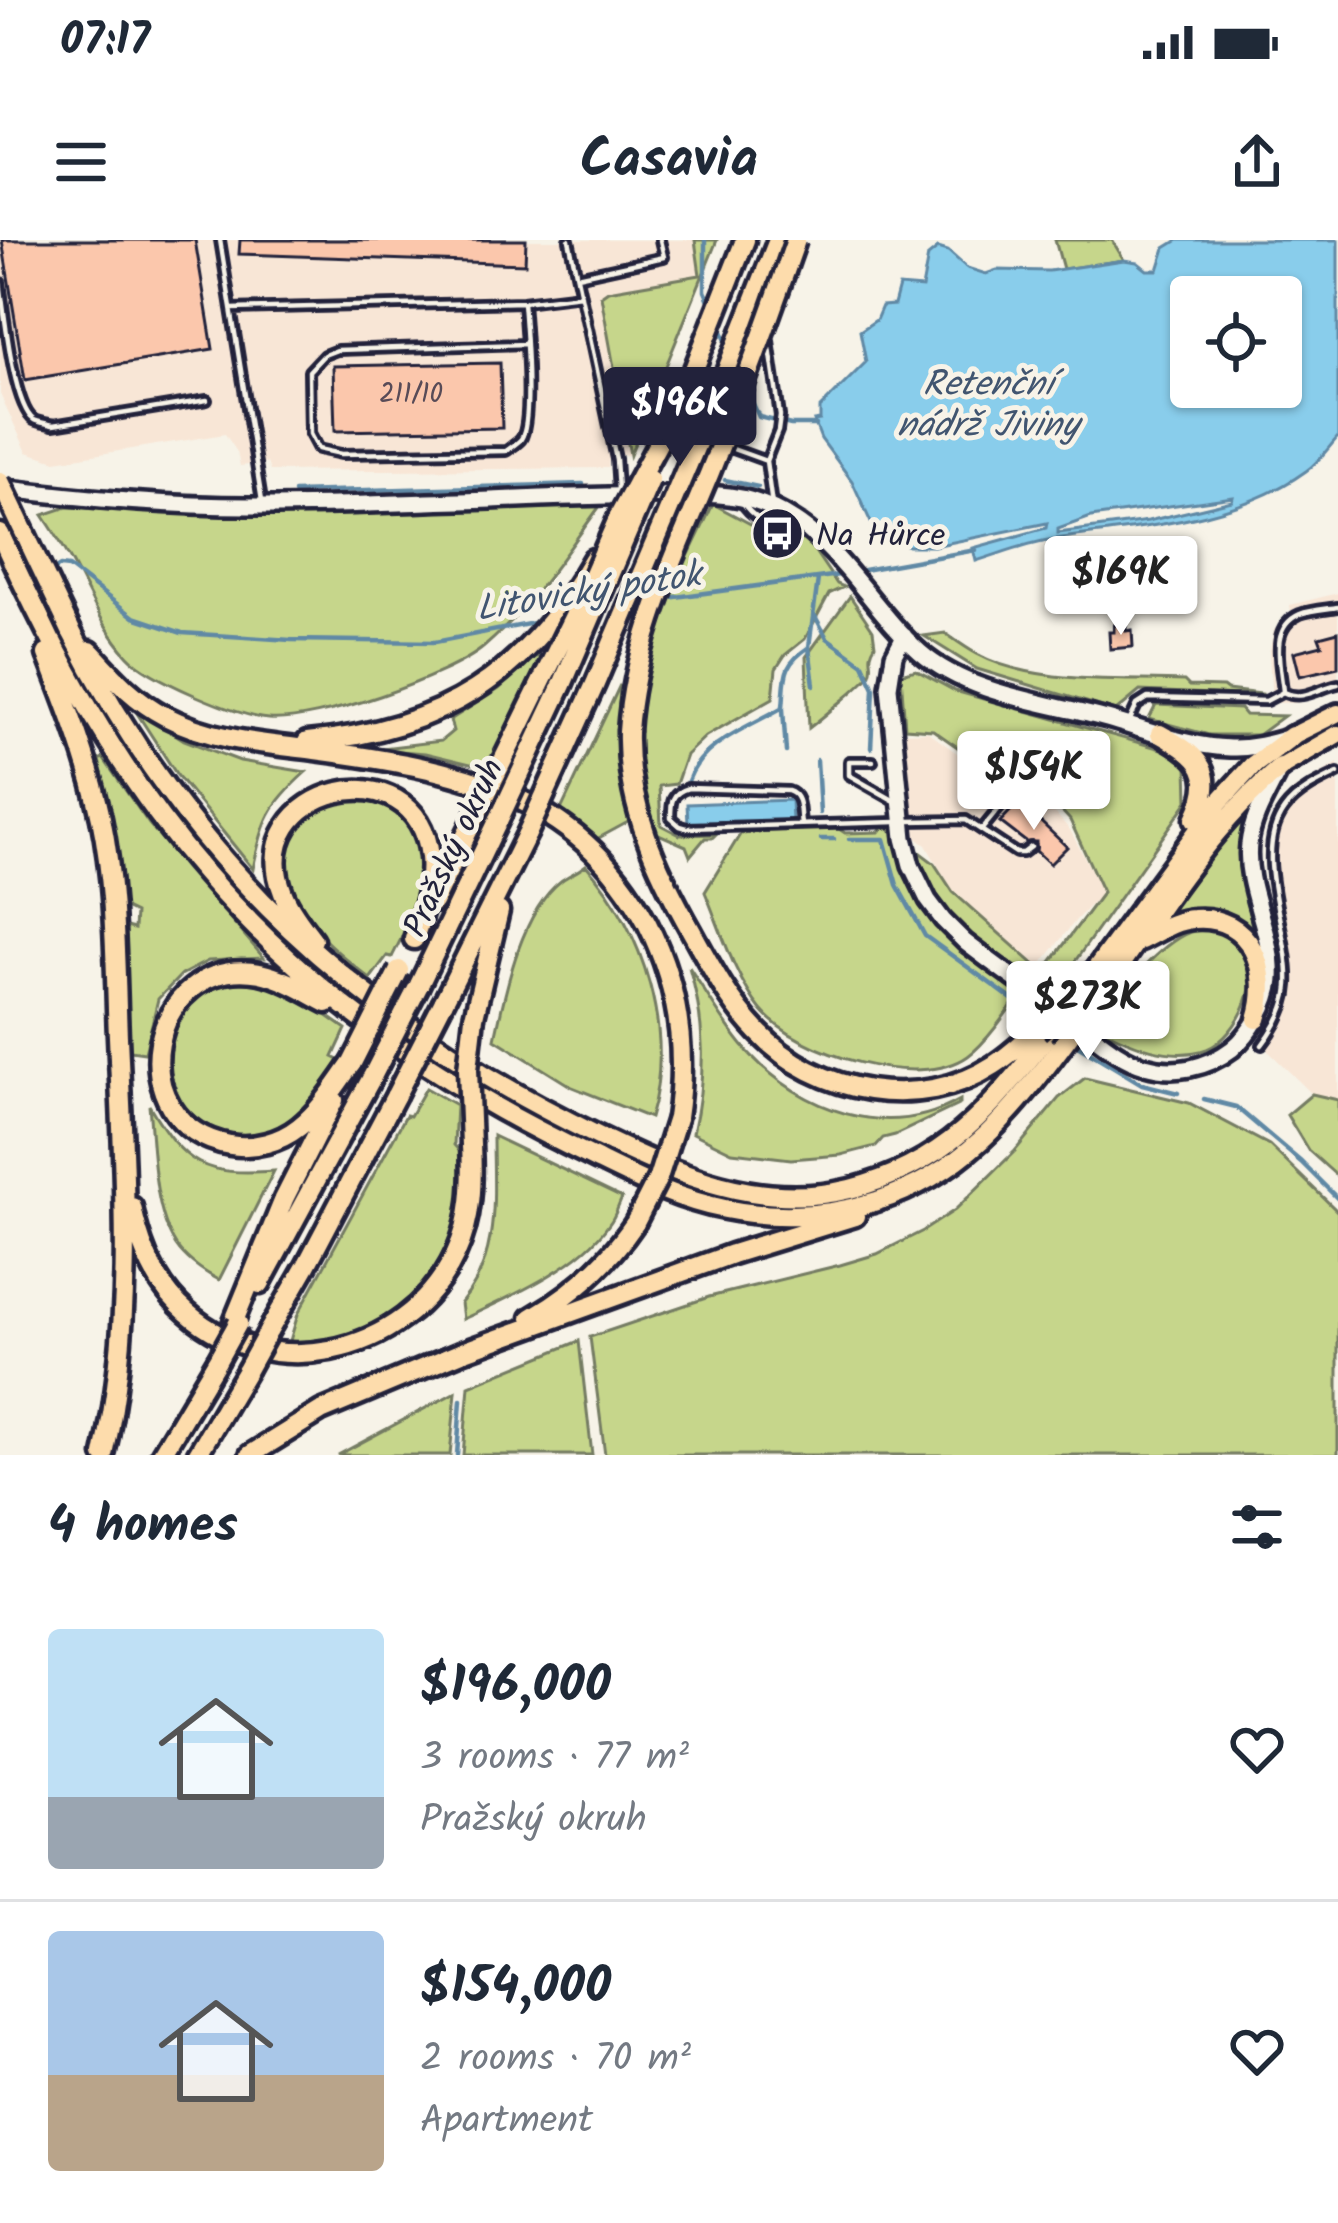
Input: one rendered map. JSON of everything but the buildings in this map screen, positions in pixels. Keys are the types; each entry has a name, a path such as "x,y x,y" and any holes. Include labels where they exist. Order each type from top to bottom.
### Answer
{"highway":[{"name":"Pražský okruh","path":"161,1455 218,1361 372,1077 499,819 562,685 745,240"},
{"name":"Pražský okruh","path":"197,1455 306,1266 526,835 661,533 778,240"},
{"path":"801,240 643,640 628,748 640,818 661,874 728,994 760,1035 800,1066 864,1089 932,1089 981,1073 1007,1055 1048,1038"},
{"path":"266,744 364,735 401,726 440,711 498,674 546,626 588,569 619,505 683,397"},
{"path":"0,484 71,631 153,771 192,824 291,932 341,977 420,1036 536,1106 695,1179 735,1191 802,1196 844,1190 883,1179 957,1138 1137,942 1229,818 1280,767"},
{"path":"236,1322 284,1199 552,664 619,505"},
{"path":"0,534 47,642 82,747 105,842 123,1137 123,1312 116,1399 104,1455"},
{"path":"71,631 120,684 161,714 201,730 423,768 495,787 541,809 591,849 614,875 643,916 669,978 681,1045 677,1118 658,1178 635,1223 591,1276 528,1321 321,1411 250,1455"},
{"path":"47,642 163,821 206,874 311,980 434,1072 524,1124 688,1200 746,1213 797,1215 848,1209 913,1187"},
{"path":"1160,734 1196,757 1205,779 1200,808 1174,861"},
{"path":"462,1352 732,1254 878,1207 942,1171 984,1140 1020,1103 1048,1038 1086,998 1208,814 1240,778 1292,736"},
{"path":"341,977 296,918 278,877 284,833 299,812 320,796 368,790 395,800 415,819 428,843 431,869 414,940"},
{"path":"123,1137 137,1232 167,1290 185,1310 220,1334 254,1348 288,1354 324,1352 373,1337 403,1319 448,1269 466,1225 472,1187 468,1069 474,1017 509,870"},
{"path":"1137,942 1189,919 1229,926 1251,946 1261,965 1263,994 1257,1019"},
{"path":"352,1063 299,1127 266,1143 239,1146 202,1135 176,1112 160,1080 158,1052 164,1026 182,998 209,979 236,972 282,980 374,1029"}],"main road":[{"path":"0,484 54,495 189,505 619,505 717,494 737,497 773,508 810,531 831,549 904,636 939,665 981,685 1160,734 1233,748 1292,736 1338,713"},
{"path":"904,636 889,676 898,802 907,852 936,910 953,932 1128,1060 1162,1069 1197,1067 1215,1060 1257,1019 1268,994 1271,969 1249,847 1256,815 1280,767 1338,734"}],"lane":[{"path":"220,240 263,506"},
{"path":"569,240 616,459 619,505"},
{"path":"577,276 664,257 660,240"},
{"path":"773,508 765,471 780,416 769,335 801,240"},
{"path":"0,282 16,386 34,420 53,425 207,400"},
{"path":"231,309 524,302 581,295"},
{"path":"524,302 526,344 527,426 520,441 506,451 341,454 318,449 310,434 309,370 324,355 337,350 526,344"},
{"path":"733,449 766,461"},
{"path":"737,497 751,514 776,528 810,531"},
{"path":"1283,692 1278,638 1286,624 1298,614 1338,607"},
{"path":"1283,692 1304,696 1338,684"},
{"path":"1128,725 1137,705 1148,698 1266,701 1283,692"},
{"path":"873,760 849,761 849,776 898,802"},
{"path":"1262,1045 1280,1018 1288,988 1270,856 1274,832 1284,809 1303,792 1338,773"},
{"path":"801,824 796,796 788,791 688,788 671,801 671,818 680,826 801,824 925,819 966,820 1016,853 1031,847"},
{"path":"982,828 1004,801"}],"shaded area":[{"path":"0,240 695,240 700,275 601,296 630,455 609,455 608,468 270,471 267,463 240,466 225,434 56,461 27,452 0,394"},
{"path":"1338,593 1338,688 1295,703 1272,703 1269,654 1274,630 1291,613 1290,605"},
{"path":"928,732 1002,786 1035,790 1070,830 1103,892 1038,968 953,892 926,845 907,831 904,733"},
{"path":"1338,763 1338,1100 1312,1094 1259,1042 1272,1022 1285,983 1265,857 1273,817 1293,790"}],"green space":[{"path":"695,240 717,240 630,455 601,296 700,275"},
{"path":"1055,240 1112,240 1124,260 1063,269"},
{"path":"713,504 777,538 807,540 837,584 844,587 829,594 805,639 776,669 773,698 706,736 686,755 676,784 659,786 661,825 680,835 716,834 705,838 690,856 686,846 656,833 640,762 639,712 645,664 658,623"},
{"path":"600,506 516,615 467,659 348,706 269,719 194,695 128,656 43,515 67,507 249,516"},
{"path":"850,596 873,630 870,674 809,728 806,657"},
{"path":"945,633 977,654 1024,671 1078,678 1184,681 1189,686 1223,687 1262,696 1140,691 1116,711 977,669 924,636"},
{"path":"549,656 491,769 425,753 374,749 441,741 453,731 450,720 499,689 534,657"},
{"path":"916,670 955,691 1165,750 1187,766 1188,801 1056,988 1039,978 1103,892 1070,820 1038,785 1006,781 933,730 905,728 901,674"},
{"path":"620,685 617,746 630,821 595,840 560,812"},
{"path":"1156,705 1284,716 1258,735 1209,735 1149,719"},
{"path":"133,707 184,740 240,761 306,772 269,815 253,869 177,775"},
{"path":"103,758 149,824 264,958 208,961 181,975 158,999 145,1053 130,1051 122,926 134,929 135,913 123,907 113,820 99,760"},
{"path":"347,794 381,800 393,808 414,831 424,866 417,903 401,939 392,957 387,956 370,979 310,923 289,889 285,870 287,845 300,818"},
{"path":"1244,814 1240,858 1253,930 1204,908 1169,913"},
{"path":"884,826 893,832 894,843 906,842 934,863 953,892 1038,968 986,1039 968,1056 947,1066 920,1070 860,1063 802,1041 778,1026 744,983 705,892 741,833 836,827 845,833 879,832"},
{"path":"586,865 624,920 650,984 659,1051 650,1118 572,1087 495,1039 525,932 548,894"},
{"path":"1218,930 1241,946 1251,972 1246,1004 1219,1042 1193,1052 1165,1052 1099,1028 1125,988 1165,948 1190,932"},
{"path":"689,967 748,1052 770,1073 820,1104 875,1119 904,1119 960,1100 960,1104 883,1138 876,1146 841,1155 791,1159 732,1152 693,1133 702,1050"},
{"path":"245,978 286,987 346,1029 333,1057 339,1060 315,1101 296,1121 259,1136 221,1136 195,1122 176,1099 166,1071 167,1041 179,1014 205,991"},
{"path":"1085,1078 1189,1103 1269,1145 1338,1212 1338,1455 605,1455 590,1337 709,1297 877,1254 923,1231 955,1210 1015,1151 1059,1098"},
{"path":"426,1088 456,1105 454,1145 463,1155 452,1230 438,1263 420,1291 395,1314 366,1330 330,1341 289,1344 298,1314 406,1115 410,1116"},
{"path":"1312,1094 1338,1100 1338,1177 1308,1150 1287,1115"},
{"path":"149,1105 174,1142 199,1163 230,1171 274,1171 219,1280 185,1256 168,1231 155,1177"},
{"path":"493,1136 622,1198 611,1221 580,1254 542,1280 463,1319 461,1303 474,1285 489,1245"},
{"path":"579,1341 592,1455 463,1455 469,1386"},
{"path":"456,1392 450,1455 338,1455"}],"water":[{"name":"Retenční nádrž Jiviny","path":"1178,240 1338,240 1338,437 1315,464 1277,489 1215,513 1039,542 976,561 973,548 1046,528 1047,523 934,546 908,546 873,527 852,481 821,439 814,421 820,420 820,408 866,362 860,331 876,320 882,306 894,305 899,286 922,288 928,256 938,248 948,251 967,268 986,274 1124,260 1158,270 1165,248","holes":["1233,497 1148,521 1058,533 1091,517"]},
{"path":"791,800 792,820 688,824 687,804"}],"waterway":[{"path":"705,240 705,291 711,305"},
{"path":"720,327 730,349"},
{"path":"748,393 759,417 816,425"},
{"path":"725,480 758,487"},
{"path":"294,492 583,484"},
{"name":"Litovický potok","path":"858,571 976,550"},
{"name":"Litovický potok","path":"51,572 69,567 134,617 182,633 435,642 539,622"},
{"name":"Litovický potok","path":"668,598 847,574"},
{"path":"814,685 809,647 818,579"},
{"path":"815,616 827,638 863,664 874,688 871,748"},
{"path":"688,781 715,746 783,707 789,666 809,647"},
{"path":"783,709 786,752"},
{"path":"817,760 820,813"},
{"path":"821,839 834,839"},
{"path":"849,839 884,839 897,885 925,936 1042,1021"},
{"path":"1071,1041 1142,1084 1178,1093"},
{"path":"1204,1099 1236,1107 1338,1199"},
{"path":"457,1455 461,1400"}],"place":[{"name":"Na Hůrce","path":"777,534"}]}
